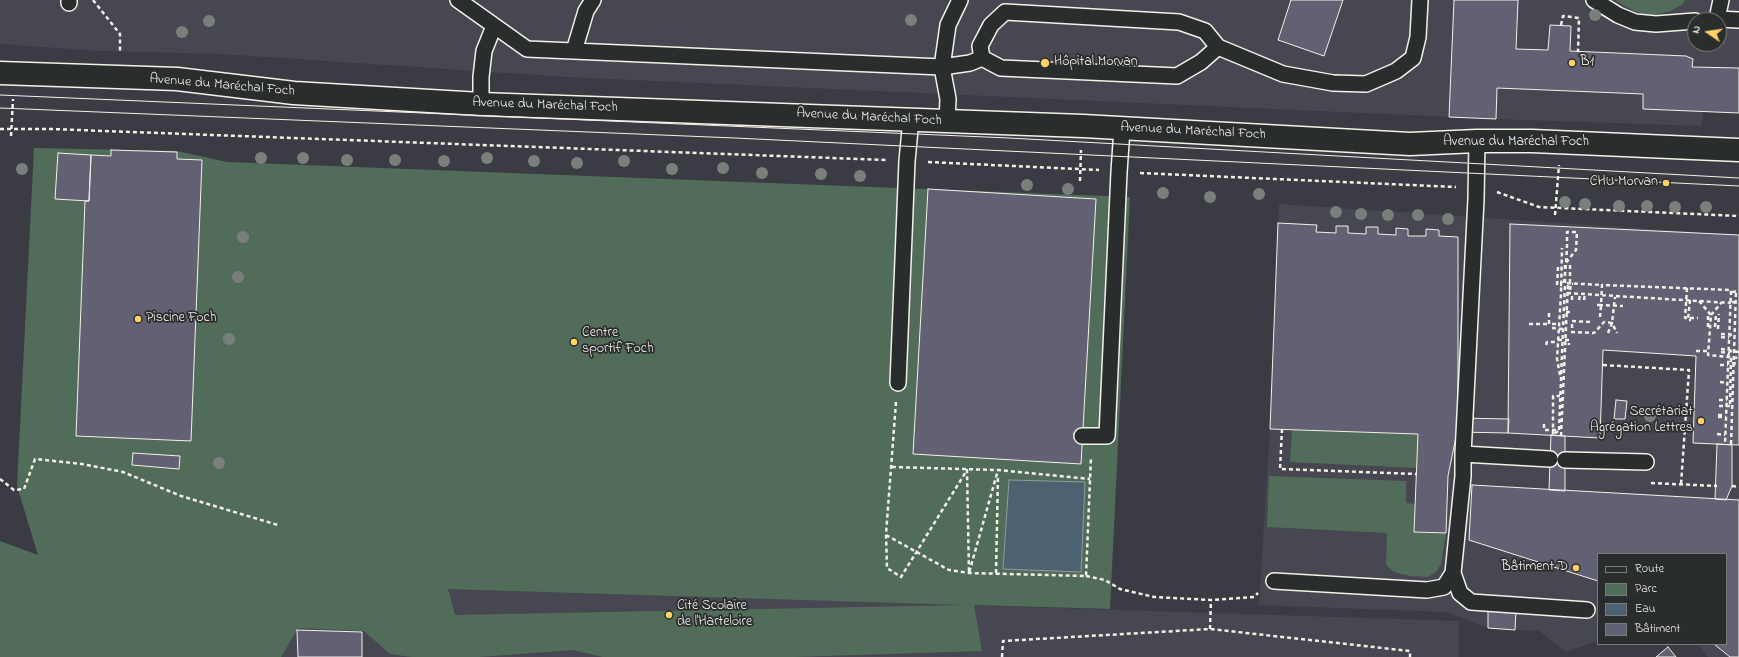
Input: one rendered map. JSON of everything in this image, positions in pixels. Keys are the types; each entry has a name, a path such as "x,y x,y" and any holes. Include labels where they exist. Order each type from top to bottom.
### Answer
{"main road":[{"name":"Avenue du Maréchal Foch","path":"0,73 177,79 294,93 481,104 911,119 1410,144 1477,141 1562,142 1739,150"}],"lane":[{"path":"458,0 527,49 942,67 970,63 982,58"},
{"path":"574,51 586,11 593,0"},
{"path":"947,122 948,99 942,67 948,25 960,0"},
{"path":"982,58 980,46 991,25 1005,12 1179,22 1205,31 1218,47 1283,74 1333,82 1366,84 1396,71 1412,58 1418,37 1420,0"},
{"path":"1594,0 1618,15 1635,22 1656,24 1687,22"},
{"path":"1711,0 1712,12"},
{"path":"1716,12 1721,0"},
{"path":"1727,20 1739,20"},
{"path":"481,104 481,77 484,51 494,26"},
{"path":"982,58 1001,68 1177,76 1201,62 1218,47"},
{"path":"898,383 907,161 911,119"},
{"path":"1087,436 1107,436 1122,129"},
{"path":"1477,141 1463,476 1453,573 1460,594 1471,602 1587,610"},
{"path":"1463,454 1550,459"},
{"path":"1565,460 1646,462"},
{"path":"1274,581 1427,590 1444,587 1453,573"}],"path":[{"path":"93,0 120,34 120,58"},
{"path":"1561,25 1563,16 1579,18 1578,52"},
{"path":"0,129 51,129 907,161 1476,188 1506,194 1539,207 1739,216"},
{"path":"1556,215 1562,142"},
{"path":"1560,396 1553,396 1553,435 1561,430 1561,384 1557,359 1559,324 1564,284 1565,277 1566,270 1566,264 1567,258 1567,232 1577,232 1576,250 1566,264 1565,271 1565,278 1560,340 1565,341 1561,436 1566,312 1571,284 1581,284"},
{"path":"1544,424 1544,430 1559,430 1564,340 1562,248"},
{"path":"1569,290 1568,283 1570,283 1570,264"},
{"path":"1558,267 1557,285 1602,285 1738,291"},
{"path":"1570,283 1738,291"},
{"path":"1597,305 1601,305 1602,285"},
{"path":"1600,318 1602,285"},
{"path":"1687,288 1685,318 1698,318"},
{"path":"1569,290 1574,290"},
{"path":"1730,334 1731,290"},
{"path":"1727,388 1732,291 1738,291"},
{"path":"1731,444 1738,291"},
{"path":"1563,294 1739,303"},
{"path":"1571,294 1732,303"},
{"path":"1570,300 1571,294"},
{"path":"1584,300 1585,294"},
{"path":"1579,300 1580,295"},
{"path":"1601,305 1602,296"},
{"path":"1608,333 1612,323 1614,297"},
{"path":"1677,305 1678,299"},
{"path":"1690,300 1688,320 1691,320"},
{"path":"1699,300 1709,314 1708,355 1739,358"},
{"path":"1708,327 1709,314 1722,302"},
{"path":"1597,305 1623,306"},
{"path":"1566,312 1573,312"},
{"path":"1549,313 1549,324"},
{"path":"1717,314 1717,328"},
{"path":"1590,322 1572,321 1572,332 1594,333 1604,322 1612,323"},
{"path":"1612,323 1617,333"},
{"path":"1529,324 1543,326 1549,324 1559,324"},
{"path":"1552,328 1563,329"},
{"path":"1578,331 1590,332"},
{"path":"1735,333 1731,332 1730,352 1736,353"},
{"path":"1735,333 1730,334 1721,335 1735,333"},
{"path":"1546,345 1547,342 1564,340 1569,340 1569,345"},
{"path":"1696,351 1709,351"},
{"path":"1721,351 1729,352 1736,353 1721,351"},
{"path":"1725,418 1729,405 1732,358"},
{"path":"1725,444 1728,364"},
{"path":"1720,365 1739,364"},
{"path":"1603,365 1689,370 1681,484"},
{"path":"1728,371 1734,371"},
{"path":"1728,375 1736,375"},
{"path":"1720,382 1727,383"},
{"path":"898,383 886,534 887,568 901,577 967,470"},
{"path":"1727,388 1735,386"},
{"path":"1727,388 1733,389"},
{"path":"1719,400 1734,401"},
{"path":"1727,401 1729,405"},
{"path":"1719,406 1729,405"},
{"path":"1718,416 1734,418"},
{"path":"1282,429 1280,469 1417,474"},
{"path":"1717,434 1733,435"},
{"path":"1086,576 1090,479 1087,436"},
{"path":"0,479 14,490 24,489 35,459 82,464 123,472 181,496 278,525"},
{"path":"892,468 998,470 1090,479"},
{"path":"967,470 969,573"},
{"path":"969,573 998,470"},
{"path":"996,573 998,470"},
{"path":"1732,486 1739,487"},
{"path":"886,534 916,553 949,570 969,573 1086,576 1105,580 1120,589 1154,597 1211,600 1254,597 1274,581"},
{"path":"1210,629 1211,600"},
{"path":"1002,657 1002,641 1210,629 1410,651 1410,657"}],"shaded area":[{"name":"Hôpital Morvan","path":"0,0 1739,0 1739,113 1703,112 1702,126 1496,119 567,77 222,54 101,51 0,44"},
{"path":"1279,204 1739,235 1739,657 1708,657 1698,645 1727,645 1727,553 1597,553 1597,641 1566,652 1539,631 1488,628 1446,612 1259,605 1270,429"},
{"name":"Cité Scolaire de l'Harteloire","path":"130,578 1459,621 1459,657 0,657 0,644"}],"green space":[{"path":"1615,0 1685,0 1683,4 1671,11 1653,15 1636,12"},
{"name":"Centre sportif Foch","path":"34,148 177,151 227,162 1130,197 1110,609 974,605 982,651 794,657 603,657 573,650 479,657 412,657 390,654 364,631 298,628 281,657 0,657 0,541 38,555 17,486","holes":["448,589 962,605 455,615"]},
{"path":"1292,430 1418,434 1417,468 1290,462"},
{"path":"1269,476 1406,481 1406,503 1415,504 1415,532 1446,533 1441,564 1436,572 1428,577 1410,576 1394,572 1386,565 1387,533 1267,527"}],"water":[{"path":"1009,480 1085,482 1081,572 1003,569"}],"building":[{"path":"1291,0 1343,0 1324,56 1278,40"},
{"name":"B1","path":"1454,0 1518,0 1516,49 1548,50 1550,25 1571,26 1570,51 1686,56 1693,59 1692,67 1739,68 1739,113 1643,109 1643,94 1497,88 1496,119 1449,117"},
{"name":"Piscine Foch","path":"111,150 177,152 177,159 202,160 191,441 76,436 85,201 89,201 91,155 111,156"},
{"path":"58,153 91,155 89,201 55,199"},
{"path":"928,189 1096,199 1081,464 913,454"},
{"path":"1278,223 1317,225 1316,232 1336,233 1336,226 1348,226 1348,233 1366,234 1366,227 1378,227 1378,234 1396,235 1396,228 1408,229 1408,236 1426,236 1426,229 1439,230 1439,236 1458,237 1458,418 1457,432 1448,476 1446,533 1414,532 1418,434 1270,429"},
{"path":"1510,224 1739,235 1739,445 1693,443 1696,356 1603,350 1600,438 1508,433"},
{"path":"1616,400 1627,401 1625,419 1614,419"},
{"path":"1458,418 1509,419 1508,433 1457,432"},
{"path":"1551,435 1565,436 1565,491 1549,490"},
{"path":"1717,444 1732,445 1732,486 1726,500 1715,499"},
{"path":"133,453 180,456 179,469 132,465"},
{"name":"Bâtiment D","path":"1472,485 1739,500 1739,657 1730,657 1715,645 1727,645 1727,553 1597,553 1597,581 1469,540"},
{"path":"1488,609 1516,611 1515,630 1488,628"},
{"path":"297,630 362,632 362,657 298,657"},
{"path":"1668,647 1676,657 1656,657"}],"tram line":[{"path":"0,95 1009,138 1739,178"},
{"path":"0,108 735,138 1739,186"}],"place":[{"name":"Hôpital Morvan","path":"1045,63"},
{"name":"B1","path":"1572,63"},
{"name":"CHU Morvan","path":"1666,183"},
{"name":"Piscine Foch","path":"138,319"},
{"name":"Centre sportif Foch","path":"574,342"},
{"name":"Secrétariat Agrégation Lettres","path":"1701,421"},
{"name":"Bâtiment D","path":"1576,568"},
{"name":"Cité Scolaire de l'Harteloire","path":"669,615"}]}
